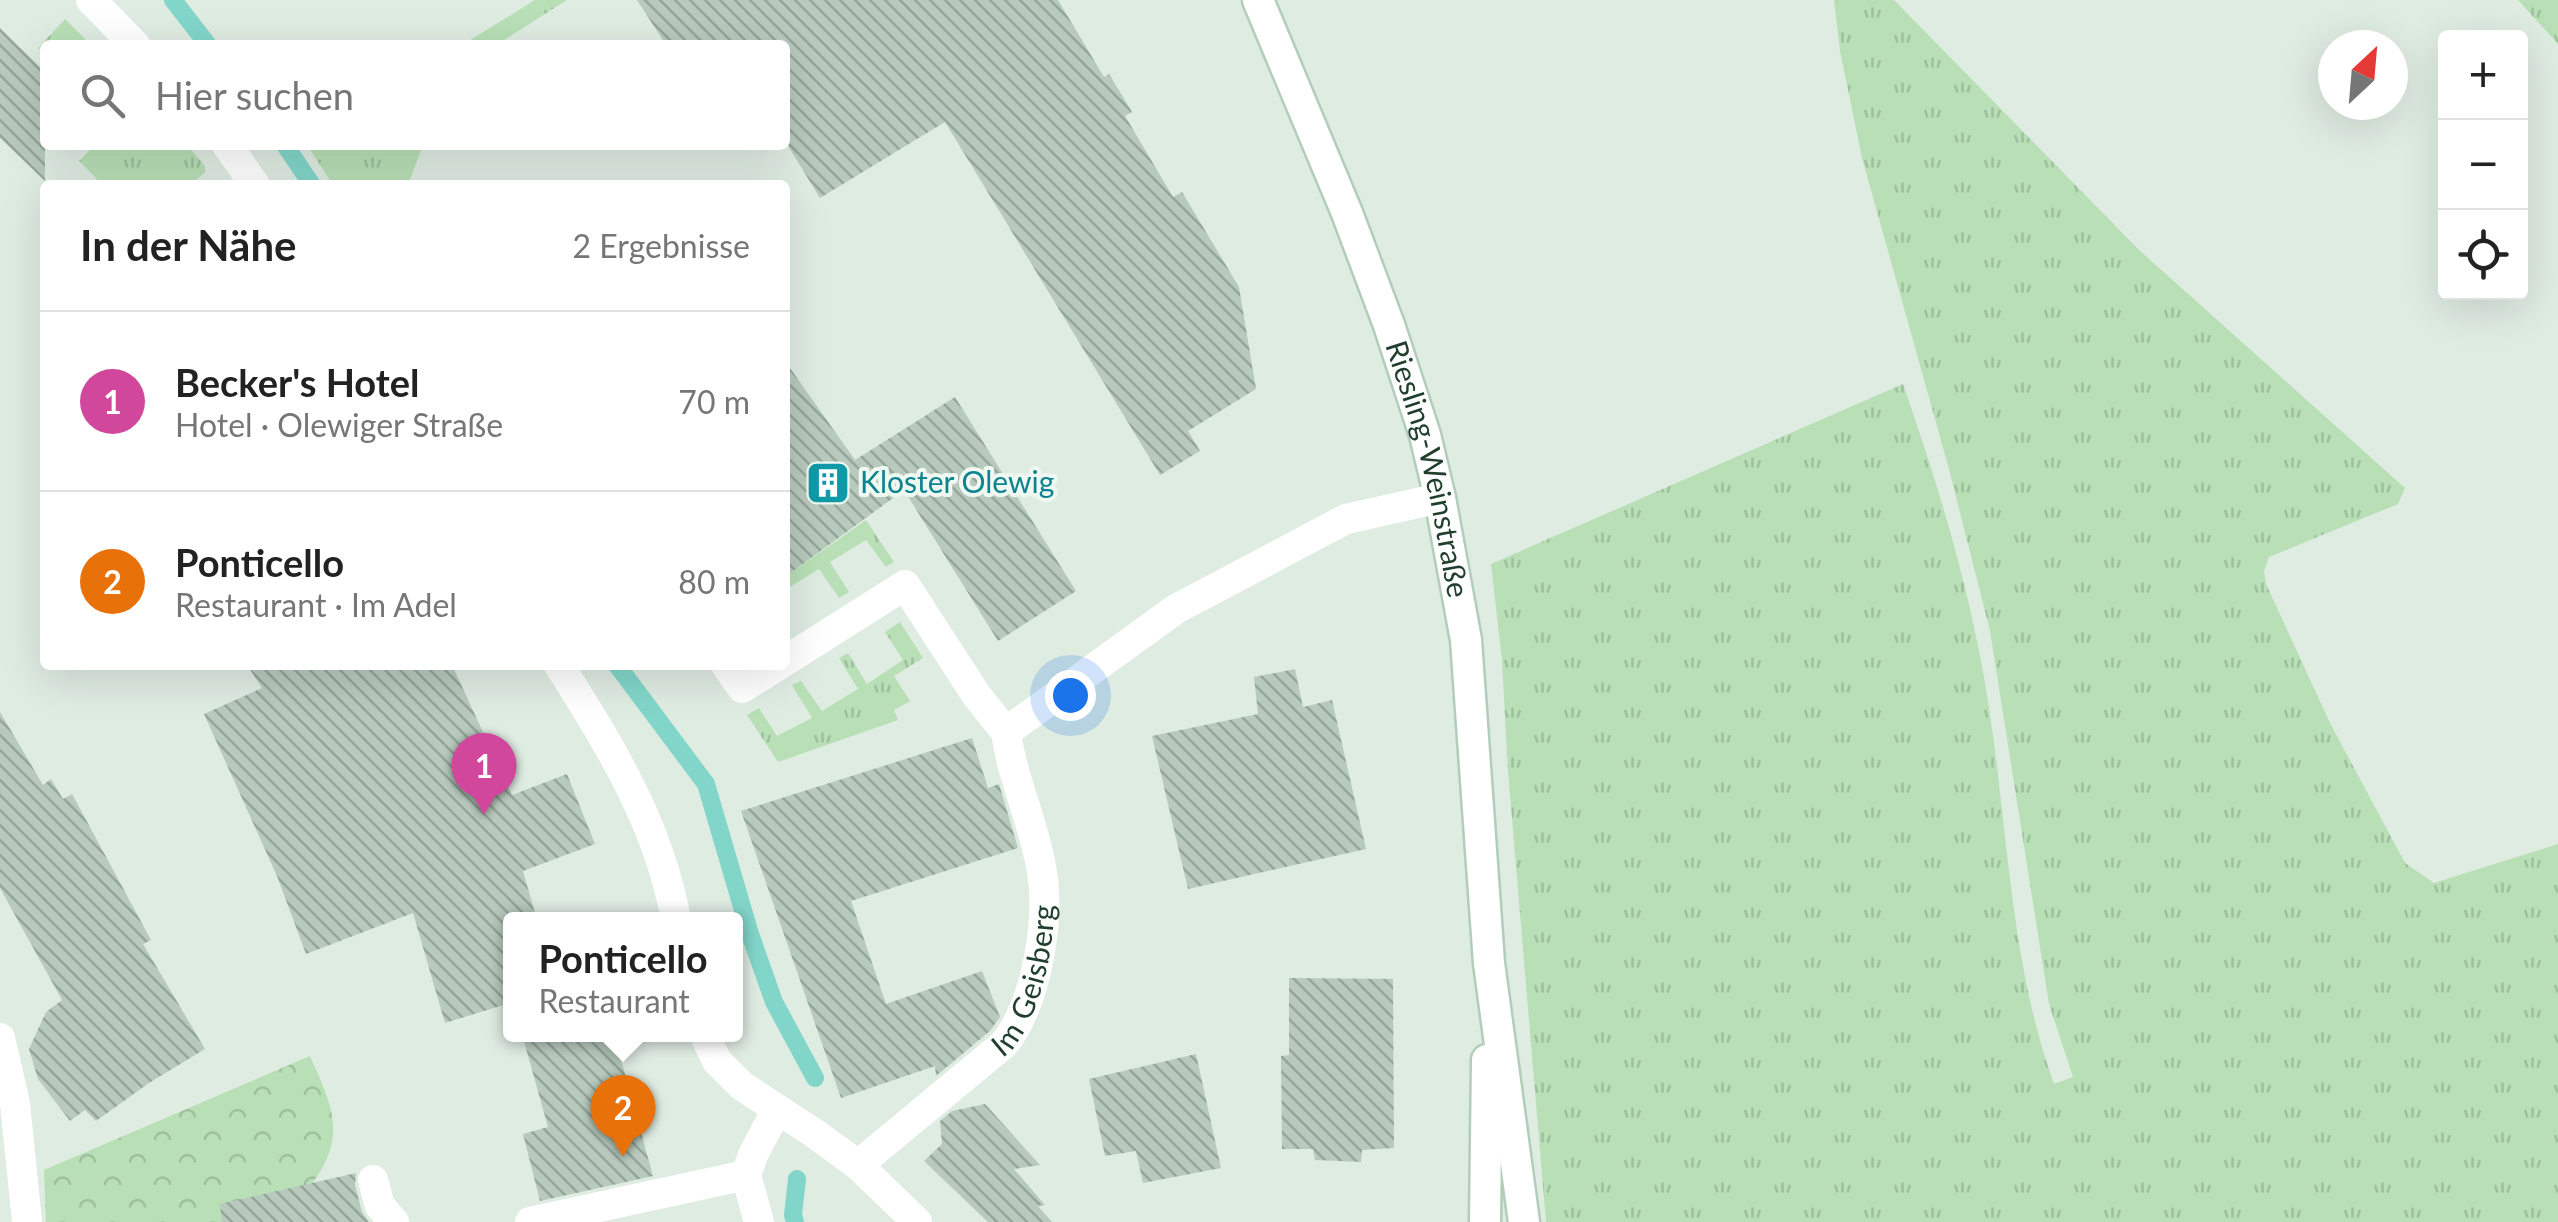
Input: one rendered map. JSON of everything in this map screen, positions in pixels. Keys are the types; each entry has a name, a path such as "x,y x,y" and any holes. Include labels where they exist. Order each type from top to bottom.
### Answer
{"street":[{"path":"91,0 130,40"},
{"name":"Riesling-Weinstraße","path":"1258,0 1340,195 1389,326 1425,435 1440,498 1466,640 1489,963 1524,1222"},
{"path":"230,150 252,180"},
{"path":"790,658 905,586 970,687 1006,732 1176,609 1346,519 1440,498"},
{"path":"562,670 618,761 654,834 675,912"},
{"path":"729,670 742,688 771,670"},
{"name":"Im Geisberg","path":"858,1166 1004,1044 1013,1033 1033,986 1042,920 1042,870 1006,732"},
{"name":"Riesling-Weinstraße","path":"1485,1222 1489,963"},
{"path":"0,1038 15,1103 28,1222"},
{"path":"708,1042 717,1061 742,1086 858,1166 917,1222"},
{"path":"759,1222 746,1175 777,1109"},
{"path":"530,1222 746,1175"},
{"path":"373,1180 380,1206 394,1222"}],"green space":[{"path":"535,0 567,0 504,40 470,40"},
{"path":"1834,0 1894,0 2139,250 2405,488 2398,504 2269,557 2264,571 2266,584 2330,723 2405,863 2434,883 2558,844 2558,1222 1546,1222 1491,564 1903,384 1941,501 1973,620 1995,749 2019,943 2039,1038 2054,1084 2073,1077 2049,1004 1990,631 1862,158"},
{"path":"2518,0 2558,0 2558,44"},
{"path":"65,19 86,40 45,40"},
{"path":"90,150 191,150 205,166 205,172 196,180 96,180 79,161"},
{"path":"310,150 421,150 410,180 330,180"},
{"path":"866,520 894,562 886,567 866,540 830,562 849,592 839,598 819,569 790,587 790,573"},
{"path":"900,622 923,658 894,676 910,701 894,710 898,720 778,762 747,715 759,708 777,736 812,718 792,685 801,681 822,711 858,689 839,658 848,653 867,684 903,660 885,632"},
{"path":"310,1056 333,1120 330,1150 312,1184 263,1222 46,1222 44,1170"}],"building":[{"path":"637,0 1058,0 1104,77 1109,74 1132,112 1125,116 1173,197 1182,192 1239,287 1256,389 1188,431 1200,451 1160,475 945,122 820,198 790,149 790,40 663,40"},
{"path":"0,28 40,67 40,150 45,150 45,180 0,138"},
{"path":"790,368 855,460 955,397 1076,591 998,641 904,490 790,573"},
{"path":"1295,669 1303,707 1332,700 1366,849 1188,889 1152,736 1258,714 1254,677"},
{"path":"250,670 454,670 512,795 567,774 595,844 523,871 535,912 503,912 503,1005 445,1023 413,913 306,954 277,876 204,714 262,688"},
{"path":"0,712 43,785 51,779 63,799 72,794 151,940 143,944 205,1049 96,1121 85,1110 70,1121 38,1079 29,1049 46,1012 62,1000 0,888"},
{"path":"972,738 988,788 999,784 1018,848 851,901 886,1004 982,971 1000,1017 990,1031 936,1076 935,1066 841,1098 741,811"},
{"path":"1289,978 1393,979 1394,1148 1362,1150 1361,1162 1315,1160 1313,1149 1282,1149 1281,1056 1289,1055"},
{"path":"524,1042 616,1042 653,1176 540,1201 523,1134 548,1127"},
{"path":"1196,1054 1221,1168 1143,1183 1136,1151 1105,1156 1089,1079"},
{"path":"985,1104 1040,1165 1014,1169 1045,1205 1038,1206 1052,1222 988,1222 924,1161 942,1144 940,1121 952,1111"},
{"path":"356,1173 362,1212 369,1222 222,1222 220,1204"}],"waterway":[{"path":"173,0 204,40"},
{"path":"288,150 309,180"},
{"path":"621,670 706,784 774,1002 815,1078"},
{"path":"795,1222 797,1179"}],"place":[{"name":"Kloster Olewig","path":"828,483"},
{"name":"Becker's Hotel","path":"484,815"},
{"name":"Ponticello","path":"623,1157"}]}
